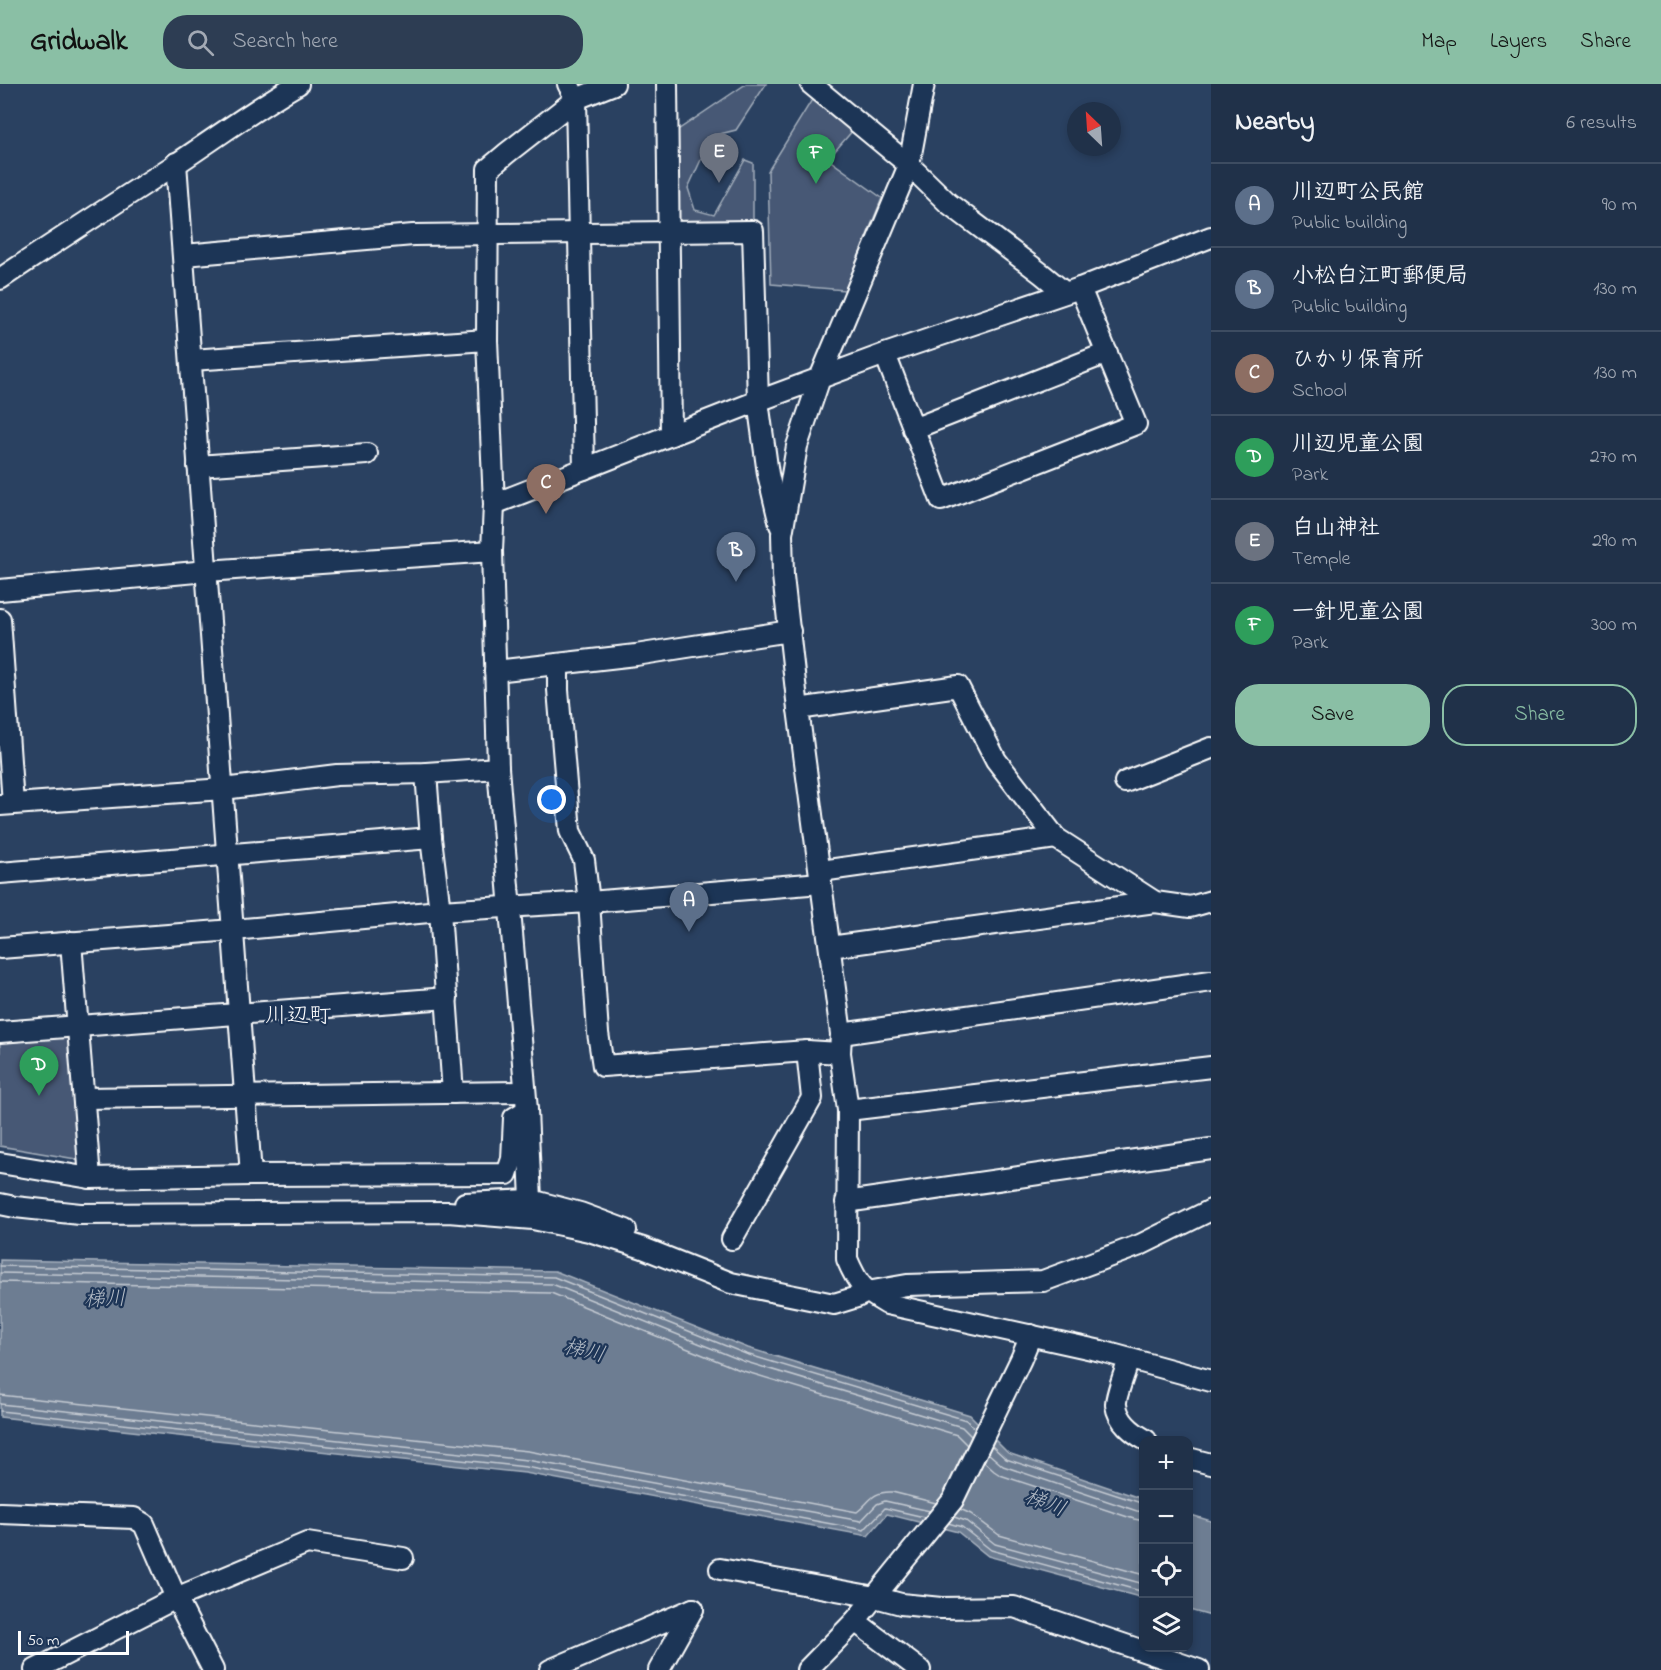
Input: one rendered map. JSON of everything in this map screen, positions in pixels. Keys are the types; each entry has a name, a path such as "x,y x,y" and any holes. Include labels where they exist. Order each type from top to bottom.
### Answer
{"street":[{"path":"0,279 265,103 298,84"},
{"path":"531,1200 526,1101 498,768 492,551 494,504 487,340 488,170 572,92 614,84"},
{"path":"667,84 671,435"},
{"path":"811,84 909,165 948,203 1042,274 1072,290 1107,353 1136,424 941,500 885,354"},
{"path":"924,84 909,165 820,378 797,447 782,534 783,576 798,708 830,947 848,1110 847,1259 856,1280 867,1292 887,1304 1101,1351 1211,1382"},
{"path":"572,92 584,469"},
{"path":"177,163 251,1175"},
{"path":"184,255 412,235 753,231 758,401 768,474 782,534"},
{"path":"494,504 758,401 885,354 1072,290 1211,237"},
{"path":"191,360 487,340"},
{"path":"913,429 1107,353"},
{"path":"198,465 367,454"},
{"path":"0,590 207,571 492,551"},
{"path":"0,619 6,804 222,789 337,775 426,773 498,768"},
{"path":"495,670 636,655 790,631"},
{"path":"558,664 558,690 570,831 584,860 598,1034 603,1066 807,1051 840,1043 1211,981"},
{"path":"798,708 958,686 996,760 1056,838 1155,902"},
{"path":"1125,782 1211,748"},
{"path":"426,773 440,911 453,1093"},
{"path":"0,873 431,838"},
{"path":"0,948 440,911 589,902 821,877 1056,838"},
{"path":"830,947 1155,902 1190,907 1211,901"},
{"path":"71,942 90,1178"},
{"path":"0,1032 447,998"},
{"path":"732,1239 812,1098 807,1051"},
{"path":"848,1110 1211,1067"},
{"path":"84,1098 453,1093 526,1101"},
{"path":"0,1163 90,1178 507,1173 512,1159 514,1118 526,1101"},
{"path":"846,1202 1211,1149"},
{"path":"448,1212 458,1203 531,1200 580,1213 632,1233 643,1248"},
{"path":"0,1204 80,1214 246,1215 448,1212 533,1219 589,1231 643,1248 731,1282 834,1304 867,1292 907,1285 1043,1281 1140,1245 1211,1210"},
{"path":"807,1670 881,1591 953,1500 1031,1335"},
{"path":"1129,1359 1115,1403 1119,1418 1139,1436"},
{"path":"1193,1459 1211,1464"},
{"path":"0,1512 134,1518 144,1524 176,1598 213,1670"},
{"path":"35,1670 176,1598 308,1543 404,1558"},
{"path":"720,1569 881,1591 901,1604 941,1608 1014,1607 1199,1670"},
{"path":"550,1670 693,1609 659,1670"},
{"path":"855,1621 920,1670"}],"shaded area":[{"path":"746,84 766,84 736,130 712,136 688,188 695,210 714,215 745,160 753,163 753,220 683,224 673,216 675,132"},
{"path":"813,98 854,129 828,159 882,198 845,290 771,284 768,171"},
{"path":"66,1032 73,1045 82,1160 0,1146 0,1037"}],"water":[{"name":"梯川","path":"0,1260 555,1271 748,1348 970,1415 1008,1453 1139,1498 1139,1597 988,1556 958,1532 887,1514 868,1536 525,1473 0,1417"},
{"path":"1193,1516 1211,1521 1211,1616 1193,1611"}],"place":[{"name":"白山神社","path":"719,183"},
{"name":"一針児童公園","path":"816,184"},
{"name":"ひかり保育所","path":"546,514"},
{"name":"小松白江町郵便局","path":"736,582"},
{"name":"川辺町公民館","path":"689,932"},
{"name":"川辺児童公園","path":"39,1096"}],"district":[{"name":"川辺町","path":"298,1017"}]}
